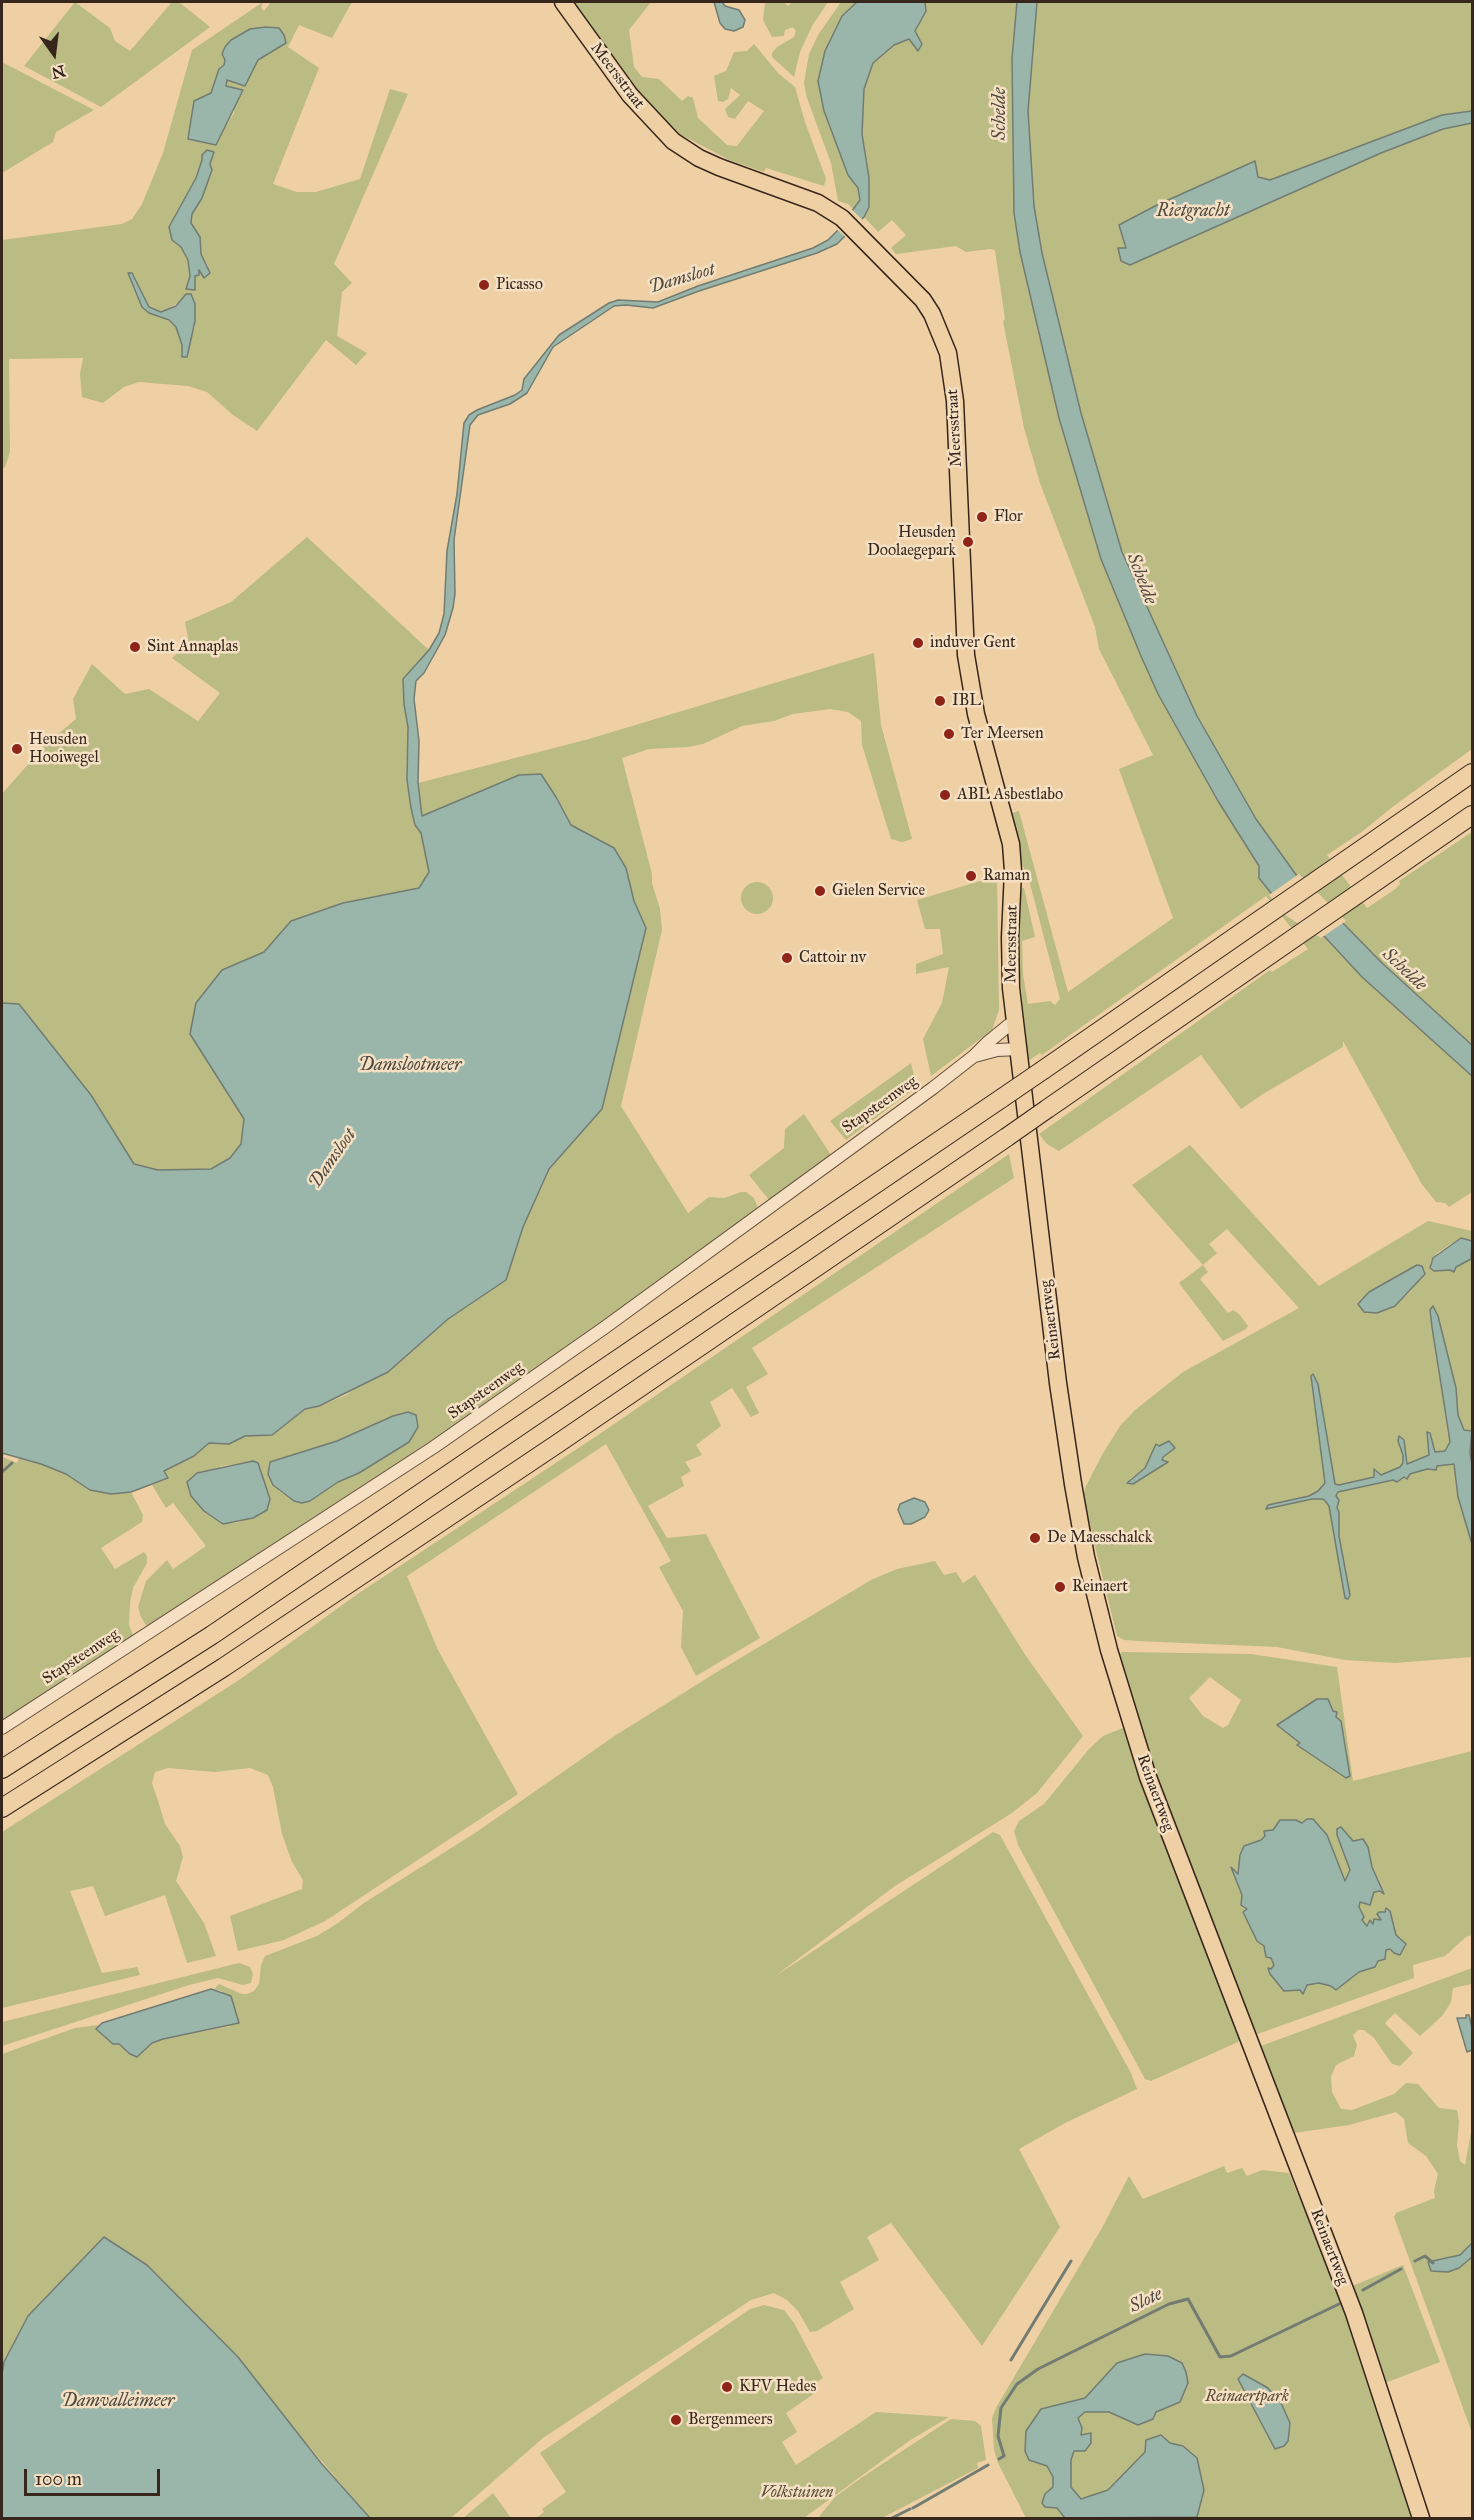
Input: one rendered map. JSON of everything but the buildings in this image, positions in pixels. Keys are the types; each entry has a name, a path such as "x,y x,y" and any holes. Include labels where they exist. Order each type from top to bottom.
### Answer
{"highway":[{"path":"2,1769 212,1635 1043,1070 1473,773"},
{"path":"2,1808 233,1660 557,1444 1473,815"}],"main road":[{"name":"Meersstraat","path":"563,2 630,95 673,141 699,158 803,196 842,218 923,300 942,335 950,363 955,401 966,655 976,714 1011,844 1013,871 1009,963 1017,1037"},
{"name":"Reinaertweg","path":"1017,1037 1073,1484 1086,1557 1109,1650 1148,1777 1354,2313 1421,2518"}],"street":[{"name":"Stapsteenweg","path":"2,1728 434,1447 604,1328 974,1056 1009,1026 1017,1037 997,1050 974,1056"}],"green space":[{"path":"75,2 110,28 115,41 130,51 172,2 179,2 210,27 101,107 24,66"},
{"path":"263,2 261,8 264,11 271,2 352,2 332,38 299,25 288,47 319,68 273,184 297,192 316,192 360,179 390,89 408,94 334,264 352,283 342,292 337,336 367,353 356,365 326,340 257,431 233,415 207,392 188,386 139,382 124,387 103,403 82,397 80,374 83,358 9,359 10,452 5,467 2,469 2,240 122,224 132,219 142,204 163,153 192,50","holes":["231,40 279,48 258,60 245,86 227,80 226,86 243,90 234,106 234,113 220,135 194,101 211,93 219,69 224,65 225,60 222,54","207,150 214,152 210,164 212,170 202,198 192,214 191,223 200,237 201,254 208,266 199,270 195,276 195,290 188,260 181,246 172,240 169,227 196,178 202,155","129,273 132,273 149,307 162,312 183,300 195,304 195,327 187,357 181,354 183,349 176,327 142,307"]},
{"path":"573,2 651,2 629,30 634,67 642,77 659,79 682,101 688,96 693,98 698,118 727,145 737,146 764,111 748,101 735,119 728,117 725,109 740,95 731,88 728,99 723,102 718,101 714,76 726,71 734,52 747,51 754,44 778,73 795,87 826,179 824,186 766,168 764,172 729,160 674,131 643,98"},
{"path":"765,2 784,2 788,6 792,2 828,2 812,26 800,52 794,77 772,57 772,53 777,47 794,37 796,31 793,27 785,30 784,36 772,37 763,20"},
{"path":"841,2 857,2 842,16 825,51 824,111 848,175 858,188 860,200 854,210 848,204 838,201 831,163 807,98 804,83 809,54 818,35"},
{"path":"925,2 1017,2 1012,58 1014,213 1141,656 1158,694 1218,801 1287,913 1325,937 1362,977 1472,1076 1472,1192 1449,1207 1445,1203 1436,1202 1421,1183 1343,1041 1343,1047 1241,1109 1201,1055 1059,1151 1047,1144 1039,1134 1270,970 1272,972 1308,949 1266,896 1042,1055 1040,1053 1028,1061 1017,944 1021,888 1024,888 1035,937 1022,941 1023,975 1028,1004 1050,1001 1055,1005 1060,999 1028,876 1020,861 1012,813 1019,811 1068,992 1173,918 1119,769 1153,755 1099,649 1095,627 1040,483 1024,428 1003,321 1005,319 995,250 966,252 956,246 896,254 891,248 906,235 892,220 878,232 864,217 869,207 869,178 862,134 864,89 873,63 894,45 909,39 917,50 922,44 914,31 926,11"},
{"path":"1037,2 1472,2 1472,111 1442,115 1270,180 1258,177 1254,161 1120,225 1126,248 1118,249 1121,261 1381,153 1443,129 1472,123 1472,749 1363,831 1327,855 1367,908 1394,890 1400,884 1399,881 1472,832 1472,1045 1382,963 1297,876 1256,819 1197,716 1122,552 1081,413 1042,253 1034,206 1028,111"},
{"path":"2,62 94,110 56,132 53,142 2,173"},
{"path":"307,537 429,650 403,679 408,727 407,780 411,809 415,824 421,833 429,872 419,888 343,903 291,921 264,952 222,970 231,1096 244,1119 241,1144 229,1158 211,1169 157,1170 134,1164 91,1095 19,1004 2,1003 2,794 45,745 76,719 73,699 92,664 125,694 149,689 198,721 220,693 172,658 189,643 185,622 231,602"},
{"path":"874,653 881,725 912,839 902,842 891,839 862,745 861,721 848,712 830,709 793,714 774,721 742,726 703,744 649,749 622,758 652,874 662,930 621,1106 688,1213 709,1197 724,1198 741,1192 746,1192 754,1198 758,1208 600,1324 426,1446 147,1627 138,1607 146,1581 167,1560 173,1569 206,1546 173,1503 166,1508 152,1485 168,1479 164,1471 194,1456 209,1443 229,1444 245,1436 272,1435 305,1409 320,1406 346,1395 448,1319 506,1280 523,1227 549,1169 602,1109 646,928 634,901 626,868 614,848 571,825 540,774 519,775 422,817 418,783 589,739","holes":["408,1412 416,1415 418,1427 396,1450 359,1473 338,1482 310,1501 294,1501 279,1491 268,1466 270,1462 337,1441 393,1416","253,1461 258,1463 270,1499 240,1522 223,1524 204,1511 191,1496 221,1466"]},
{"path":"997,876 999,1010 992,1030 931,1076 923,1039 942,1003 949,967 916,974 916,964 943,954 940,929 925,929 917,900"},
{"path":"757,882 769,886 773,898 769,910 757,914 745,910 741,898 745,886"},
{"path":"911,1063 917,1087 846,1140 830,1121"},
{"path":"804,1114 831,1155 769,1200 749,1175 784,1148 785,1129"},
{"path":"1190,1145 1319,1286 1428,1221 1472,1231 1472,1241 1461,1238 1457,1240 1437,1253 1430,1263 1434,1271 1450,1270 1472,1257 1472,1657 1395,1663 1345,1660 1277,1647 1137,1641 1124,1640 1117,1636 1083,1497 1086,1486 1102,1455 1120,1426 1135,1410 1183,1372 1299,1308 1227,1229 1209,1244 1217,1253 1203,1265 1132,1185","holes":["1406,1272 1412,1290 1395,1306 1369,1292","1169,1441 1175,1448 1163,1457 1162,1461 1167,1463 1134,1484 1130,1479 1145,1468 1156,1444 1159,1446"]},
{"path":"1009,1154 1014,1178 752,1348 768,1374 746,1387 759,1413 751,1417 732,1388 710,1402 721,1426 696,1445 702,1455 685,1462 691,1471 681,1477 684,1486 648,1506 667,1538 706,1534 760,1638 696,1676 681,1647 683,1611 659,1567 671,1561 606,1444 407,1576 438,1650 518,1794 325,1921 284,1940 238,1951 230,1916 302,1889 303,1880 292,1862 282,1834 273,1787 268,1775 250,1768 215,1772 168,1768 155,1772 152,1783 165,1824 180,1846 183,1857 176,1881 204,1923 216,1956 187,1963 165,1895 105,1916 93,1886 70,1891 102,1973 137,1967 140,1975 2,2008 2,1832 239,1680 356,1595 598,1435"},
{"path":"1203,1265 1208,1272 1200,1279 1228,1313 1233,1310 1248,1326 1223,1341 1179,1283"},
{"path":"2,1453 3,1457 17,1463 19,1458 66,1474 90,1490 111,1494 131,1492 143,1515 142,1522 101,1548 115,1569 144,1552 147,1556 147,1563 133,1588 130,1602 129,1625 134,1638 2,1722"},
{"path":"935,1561 944,1575 956,1572 963,1583 975,1575 1026,1656 1083,1736 1037,1793 1012,1813 895,1886 774,1977 993,1832 1000,1835 1131,2073 1137,2089 1067,2122 1019,2149 1060,2227 982,2346 891,2223 867,2237 879,2260 840,2282 854,2309 817,2331 810,2332 798,2311 787,2300 774,2293 751,2300 543,2438 451,2518 370,2518 279,2411 147,2265 4,2362 2,2375 2,2054 75,2028 99,2025 96,2030 130,2054 143,2052 152,2043 163,2039 231,2026 222,1991 214,1989 219,1984 242,1994 254,1991 259,1984 261,1965 265,1956 317,1936 338,1923 364,1903 475,1833 616,1735 871,1580 897,1569"},
{"path":"1122,1652 1251,1654 1337,1667 1353,1781 1472,1751 1472,1935 1466,1937 1445,1956 1413,1965 1414,1978 1255,2035 1152,1764 1118,1656","holes":["1210,1677 1241,1700 1228,1725 1223,1728 1203,1716 1189,1698"]},
{"path":"1123,1728 1240,2039 1238,2042 1151,2081 1145,2079 1018,1845 1014,1831 1019,1821 1044,1804 1089,1749 1103,1736"},
{"path":"239,1963 250,1967 253,1974 251,1983 243,1985 218,1978 189,1985 2,2046 2,2022"},
{"path":"1472,1968 1472,1984 1453,1988 1451,2002 1443,2015 1420,2036 1395,2013 1385,2023 1413,2053 1400,2066 1392,2064 1374,2038 1364,2030 1358,2030 1353,2035 1357,2045 1354,2056 1336,2065 1331,2077 1332,2092 1341,2109 1352,2110 1394,2094 1406,2083 1418,2084 1439,2108 1457,2110 1459,2122 1457,2145 1460,2161 1465,2165 1472,2127 1472,2243 1460,2255 1449,2259 1471,2259 1472,2257 1472,2433 1394,2217 1396,2213 1435,2198 1434,2191 1438,2174 1426,2156 1408,2143 1404,2119 1396,2112 1349,2125 1294,2133 1261,2046"},
{"name":"Reinaertpark","path":"1224,2166 1227,2173 1242,2168 1247,2176 1262,2170 1289,2173 1348,2315 1414,2518 1026,2518 998,2463 994,2450 992,2418 997,2406 1102,2228 1129,2176 1143,2199"},
{"path":"1403,2265 1440,2362 1385,2383 1350,2287"},
{"name":"Bergenmeers","path":"764,2305 784,2310 794,2323 823,2378 811,2386 815,2393 786,2413 797,2432 782,2442 796,2465 876,2412 949,2417 909,2441 804,2518 536,2518 544,2512 542,2509 566,2492 540,2453 750,2309"},
{"path":"951,2419 975,2421 981,2426 986,2460 977,2463 978,2468 882,2518 818,2518 835,2497"},
{"path":"493,2493 511,2518 463,2518"}],"water":[{"path":"714,2 722,2 725,6 739,10 745,20 743,27 734,31 725,29 720,23"},
{"name":"Damslootmeer","path":"857,2 925,2 926,11 915,31 922,44 918,51 909,39 894,45 873,63 864,89 862,134 869,178 869,207 864,217 837,244 817,253 653,308 614,306 553,347 527,393 510,404 478,415 470,425 454,540 453,608 445,635 424,673 416,681 414,699 419,741 418,783 422,816 519,775 541,774 571,825 614,848 626,868 634,901 646,928 602,1109 549,1169 523,1227 506,1280 448,1319 388,1372 319,1406 305,1409 272,1435 245,1436 229,1444 209,1443 194,1456 164,1471 168,1478 131,1492 111,1494 90,1490 66,1474 2,1453 2,1003 19,1004 91,1095 134,1164 158,1170 211,1169 230,1158 241,1144 244,1119 190,1034 196,1003 222,970 264,952 291,921 343,903 419,888 429,872 421,833 415,825 407,780 408,727 403,679 429,650 439,633 444,614 447,551 457,494 464,423 469,415 477,410 522,390 524,379 559,335 609,303 618,300 658,302 698,286 813,248 828,240 837,231 860,200 858,188 848,175 824,111 818,81 825,51 842,16"},
{"name":"Schelde","path":"1017,2 1037,2 1028,111 1034,206 1042,253 1081,413 1122,552 1197,716 1256,819 1297,876 1382,963 1472,1045 1472,1076 1362,977 1325,937 1287,913 1259,878 1259,866 1218,801 1158,694 1141,656 1101,559 1059,418 1020,252 1014,213 1012,58"},
{"path":"279,28 286,43 258,60 245,86 227,80 226,86 243,90 216,145 188,139 194,101 211,93 219,69 224,65 225,60 222,54 225,47 231,40 250,29"},
{"name":"Rietgracht","path":"1472,111 1472,123 1443,129 1381,153 1130,265 1121,261 1118,248 1126,248 1119,225 1157,205 1255,161 1258,177 1270,180 1442,115"},
{"path":"207,150 214,152 210,164 212,170 202,198 192,214 191,223 200,237 201,254 210,273 204,278 199,270 199,275 195,276 195,290 186,289 190,276 188,260 181,247 172,240 169,227 196,178 202,155"},
{"path":"128,273 132,273 149,307 161,312 176,306 186,294 191,294 195,304 195,321 187,357 182,357 182,345 176,327 169,320 149,313 142,307"},
{"path":"1461,1238 1472,1241 1471,1259 1456,1267 1454,1272 1434,1271 1430,1268 1433,1258"},
{"path":"1417,1265 1422,1266 1425,1274 1395,1306 1377,1313 1364,1312 1358,1304 1369,1292"},
{"path":"1433,1306 1438,1316 1456,1388 1458,1415 1464,1430 1472,1431 1470,1453 1472,1544 1458,1497 1454,1464 1437,1466 1436,1470 1427,1469 1410,1474 1407,1479 1404,1477 1397,1482 1393,1480 1338,1492 1336,1496 1339,1500 1337,1508 1339,1536 1350,1595 1348,1599 1345,1598 1329,1506 1326,1502 1323,1499 1312,1499 1266,1509 1268,1505 1309,1496 1325,1483 1311,1376 1313,1374 1318,1384 1335,1484 1374,1477 1374,1469 1381,1475 1400,1467 1403,1463 1403,1455 1398,1441 1399,1436 1404,1440 1407,1464 1429,1455 1427,1432 1430,1433 1435,1452 1445,1451 1450,1442 1432,1327 1430,1310"},
{"path":"408,1412 416,1415 418,1427 409,1442 359,1473 338,1482 310,1501 302,1503 294,1501 273,1485 268,1474 270,1462 337,1441 393,1416"},
{"path":"1169,1441 1175,1448 1163,1457 1162,1460 1168,1462 1133,1484 1127,1483 1145,1468 1156,1444 1159,1446"},
{"path":"253,1461 258,1463 270,1499 267,1510 253,1518 223,1524 204,1511 191,1496 187,1482 197,1473"},
{"path":"914,1498 925,1502 929,1510 925,1517 911,1524 904,1524 898,1510 900,1504"},
{"path":"1317,1699 1328,1699 1333,1711 1337,1712 1336,1717 1341,1721 1350,1776 1346,1778 1297,1745 1300,1743 1277,1725"},
{"path":"1307,1819 1313,1819 1327,1835 1345,1881 1350,1870 1337,1835 1337,1829 1341,1827 1353,1841 1363,1839 1368,1847 1372,1867 1384,1894 1380,1891 1374,1892 1370,1905 1360,1902 1359,1907 1364,1917 1362,1920 1367,1926 1370,1920 1373,1924 1374,1919 1381,1920 1377,1914 1385,1912 1386,1908 1390,1911 1396,1935 1406,1944 1400,1955 1390,1949 1386,1950 1385,1959 1378,1961 1375,1967 1359,1972 1336,1990 1319,1983 1307,1985 1303,1994 1300,1990 1284,1991 1270,1974 1268,1968 1271,1969 1274,1965 1271,1958 1266,1957 1264,1946 1257,1941 1243,1912 1247,1909 1241,1905 1242,1895 1231,1867 1238,1874 1240,1855 1244,1846 1261,1840 1265,1836 1264,1831 1273,1830 1280,1820 1296,1820 1302,1823"},
{"path":"211,1989 231,1996 239,2023 163,2039 152,2043 137,2057 119,2044 113,2044 96,2029 102,2023"},
{"path":"1466,2015 1469,2015 1472,2028 1472,2050 1467,2052 1457,2018 1466,2018"},
{"name":"Damvalleimeer","path":"104,2237 147,2265 238,2357 321,2463 370,2518 2,2518 2,2375 4,2362 28,2316"},
{"path":"1472,2243 1472,2257 1459,2268 1448,2272 1431,2271 1428,2262 1460,2255"},
{"path":"1145,2354 1168,2356 1182,2363 1188,2383 1180,2402 1156,2412 1153,2419 1138,2425 1109,2412 1085,2412 1078,2418 1082,2428 1081,2435 1091,2433 1091,2443 1085,2451 1074,2451 1071,2460 1071,2487 1081,2499 1108,2490 1145,2452 1146,2440 1161,2435 1170,2443 1183,2446 1197,2458 1204,2490 1197,2517 1065,2518 1057,2508 1045,2507 1042,2503 1045,2494 1053,2487 1053,2477 1047,2466 1029,2460 1025,2451 1026,2431 1041,2409 1085,2398 1117,2363"},
{"path":"1243,2374 1268,2388 1281,2403 1290,2423 1288,2441 1284,2446 1275,2449 1238,2379"}],"pier":[{"path":"851,209 864,221 848,239 835,228"},
{"path":"1299,874 1346,921 1321,938 1285,915 1269,895"}],"waterway":[{"name":"Damsloot","path":"2,1472 12,1463"},
{"name":"Slote","path":"1415,2261 1425,2256 1433,2263"},
{"path":"1011,2360 1071,2261"},
{"name":"Slote","path":"1363,2290 1401,2269"},
{"name":"Slote","path":"999,2459 1004,2456 998,2436 1001,2408 1017,2384 1038,2369 1169,2304 1188,2299 1220,2357 1231,2356 1339,2304"},
{"name":"Slote","path":"913,2508 988,2465"},
{"name":"Slote","path":"892,2518 910,2509"}],"place":[{"name":"Picasso","path":"484,285"},
{"name":"Flor","path":"982,517"},
{"name":"Heusden Doolaegepark","path":"968,542"},
{"name":"induver Gent","path":"918,643"},
{"name":"Sint Annaplas","path":"135,647"},
{"name":"IBL","path":"940,701"},
{"name":"Ter Meersen","path":"949,734"},
{"name":"Heusden Hooiwegel","path":"17,749"},
{"name":"ABL Asbestlabo","path":"945,795"},
{"name":"Raman","path":"971,876"},
{"name":"Gielen Service","path":"820,891"},
{"name":"Cattoir nv","path":"787,958"},
{"name":"De Maesschalck","path":"1035,1538"},
{"name":"Reinaert","path":"1060,1587"},
{"name":"KFV Hedes","path":"727,2387"},
{"name":"Bergenmeers","path":"676,2420"}],"park label":[{"name":"Volkstuinen","path":"797,2493"}]}
